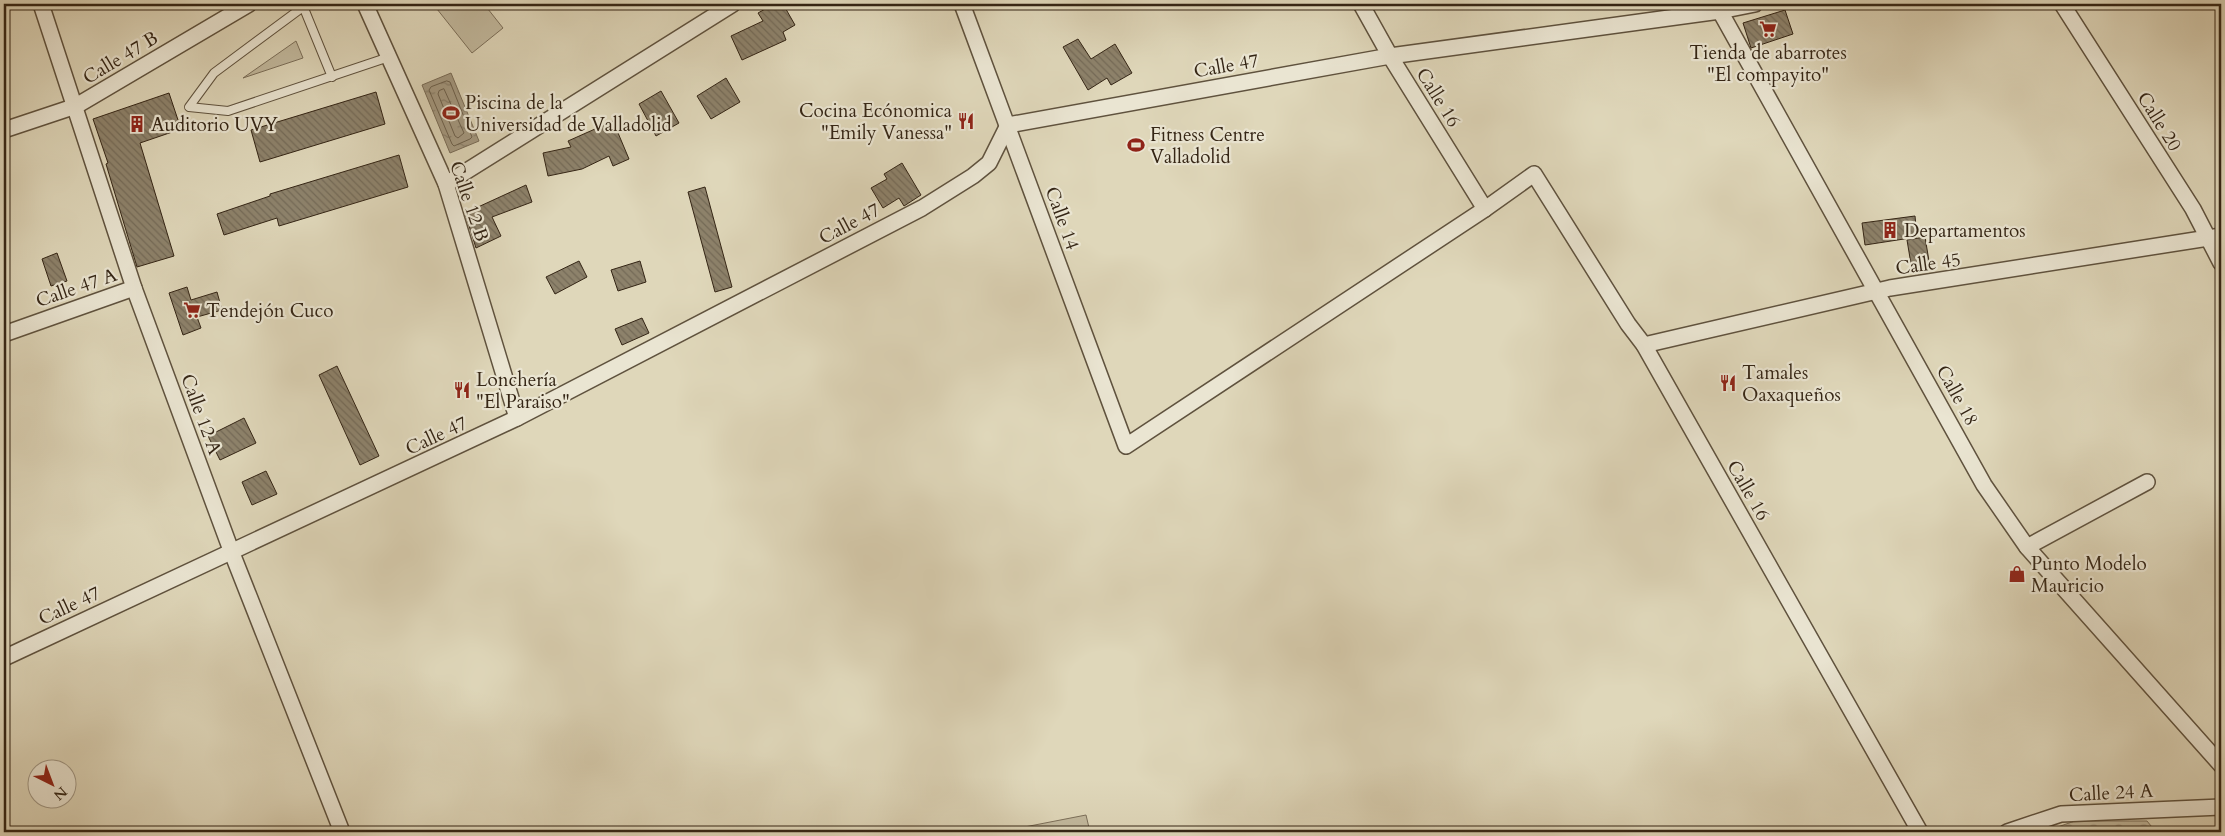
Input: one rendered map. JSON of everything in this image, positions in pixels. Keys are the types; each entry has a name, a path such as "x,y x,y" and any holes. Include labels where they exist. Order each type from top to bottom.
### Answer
{"street":[{"name":"Calle 12 A","path":"41,4 76,106 134,288 232,553 342,832"},
{"name":"Calle 47 B","path":"4,130 76,106 249,4"},
{"name":"Calle 12 B","path":"365,4 446,184 517,418"},
{"path":"446,184 733,4"},
{"name":"Calle 14","path":"962,4 1126,446 1485,209"},
{"name":"Calle 16","path":"1361,4 1390,56 1485,209 1534,174 1628,324 1644,345 1920,832"},
{"name":"Calle 47","path":"4,658 232,553 517,418 922,208 973,176 989,163 1008,125 1390,56 1718,7 1755,4"},
{"name":"Calle 20","path":"2062,4 2193,209 2215,237 2221,263"},
{"name":"Calle 18","path":"1718,7 1878,291 1984,485 2027,547 2221,765"},
{"path":"989,163 1015,146"},
{"name":"Calle 45","path":"1644,345 1878,291 2153,245 2215,237"},
{"name":"Calle 47 A","path":"4,334 134,288"},
{"path":"2027,547 2147,482"},
{"name":"Calle 24 A","path":"2006,832 2061,814 2221,806"}],"lane":[{"path":"332,77 305,5 214,73 189,107 228,111 332,77 389,57"}],"green space":[{"path":"433,4 484,4 503,28 472,53"},
{"path":"296,41 303,58 243,78"},
{"path":"1086,815 1090,832 999,832"},
{"path":"2075,821 2147,821 2156,832 2043,832"}],"water":[{"name":"Piscina de la Universidad de Valladolid","path":"451,73 479,141 450,153 422,85"}],"building":[{"path":"774,4 783,4 795,25 783,32 786,40 742,60 731,36 763,21 758,13"},
{"name":"Tienda de abarrotes \"El compayito\"","path":"1785,10 1793,34 1751,48 1743,23"},
{"path":"1078,39 1091,59 1115,44 1132,73 1111,85 1107,78 1088,90 1063,47"},
{"path":"726,78 740,102 711,119 697,96"},
{"path":"661,91 679,123 656,136 639,104"},
{"path":"376,92 385,124 260,162 251,130"},
{"path":"169,93 181,129 140,143 174,256 137,267 106,164 108,163 93,119"},
{"path":"613,121 629,159 613,166 609,156 582,169 548,176 543,153 571,147 568,141"},
{"path":"399,155 408,187 279,226 277,218 224,235 217,214 270,196 270,194"},
{"path":"902,163 921,195 904,206 899,198 883,208 871,188 887,179 884,174"},
{"path":"526,185 532,202 492,217 501,236 476,248 465,213"},
{"path":"705,187 732,287 715,292 688,192"},
{"name":"Departamentos","path":"1915,216 1917,237 1865,245 1862,223"},
{"name":"Departamentos","path":"1925,237 1930,267 1912,270 1907,240"},
{"path":"57,253 67,281 51,286 42,259"},
{"path":"579,261 587,277 555,294 546,277"},
{"path":"640,261 646,282 618,291 611,270"},
{"path":"187,287 191,300 217,292 222,310 197,317 201,328 183,335 169,293"},
{"path":"642,318 649,333 622,345 615,329"},
{"path":"337,366 379,456 360,465 319,375"},
{"path":"244,418 256,443 220,460 208,436"},
{"path":"266,471 277,494 252,505 242,482"}],"place":[{"name":"Tienda de abarrotes \"El compayito\"","path":"1768,29"},
{"name":"Piscina de la Universidad de Valladolid","path":"451,113"},
{"name":"Cocina Ecónomica \"Emily Vanessa\"","path":"966,121"},
{"name":"Auditorio UVY","path":"137,124"},
{"name":"Fitness Centre Valladolid","path":"1136,145"},
{"name":"Departamentos","path":"1890,230"},
{"name":"Tendejón Cuco","path":"192,310"},
{"name":"Tamales Oaxaqueños","path":"1728,383"},
{"name":"Lonchería \"El Paraiso\"","path":"462,390"},
{"name":"Punto Modelo Mauricio","path":"2017,574"}]}
